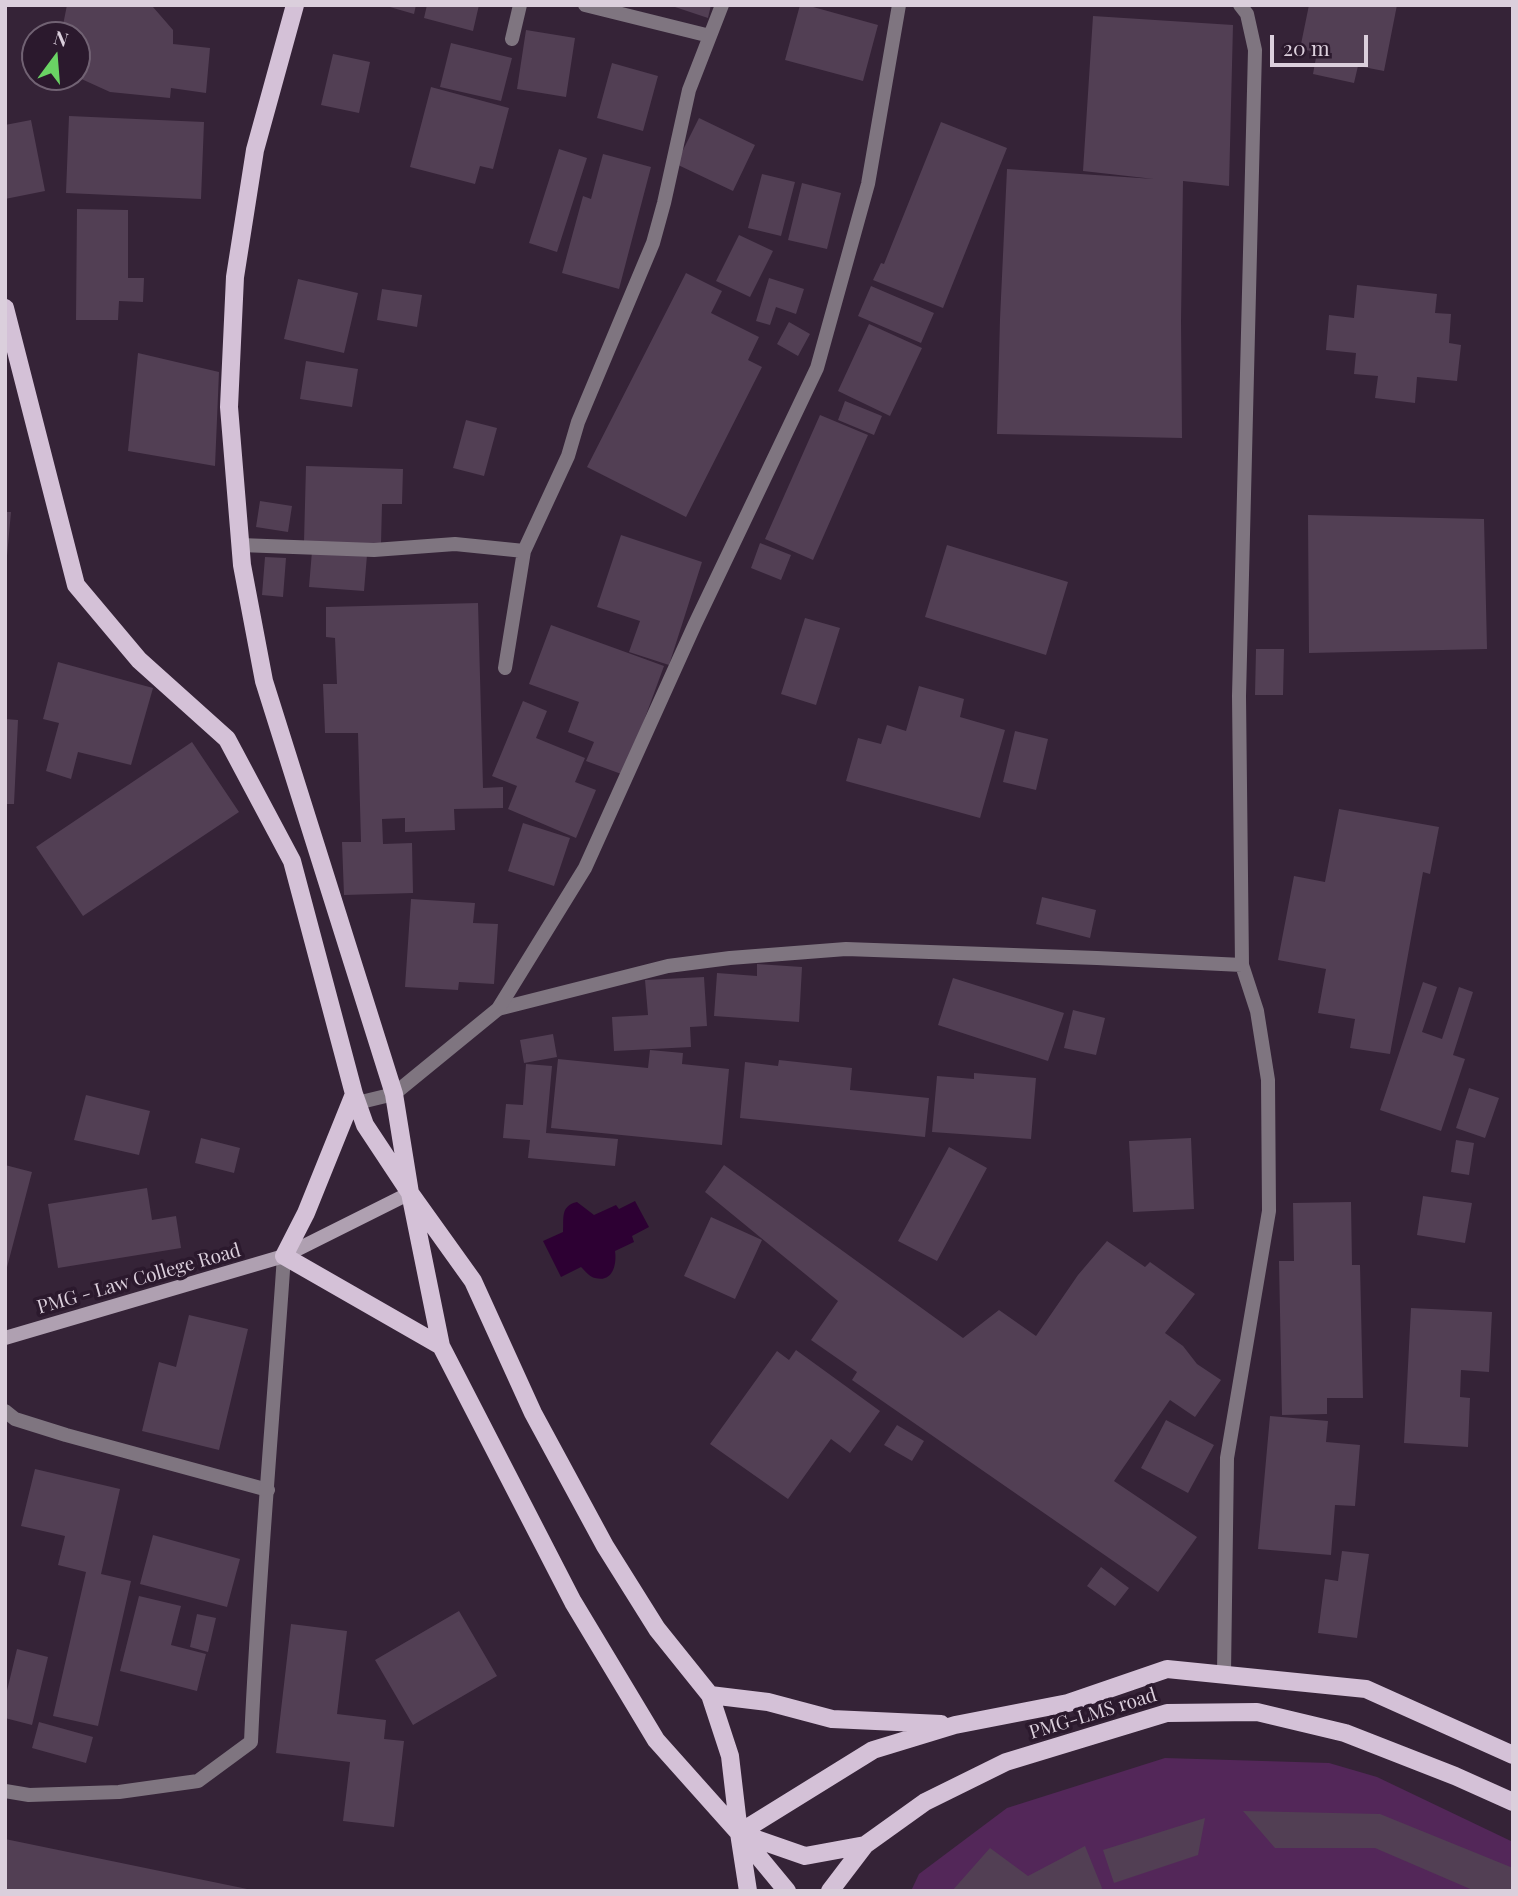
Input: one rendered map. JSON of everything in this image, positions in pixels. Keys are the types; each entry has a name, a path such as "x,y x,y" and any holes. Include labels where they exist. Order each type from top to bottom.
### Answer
{"main road":[{"path":"295,5 255,150 235,277 229,407 242,565 264,681 394,1094 410,1193 441,1346 573,1602 656,1740 739,1833 786,1891"},
{"path":"5,308 76,585 139,660 227,739 292,861 365,1125 473,1281 533,1413 605,1546 657,1629 710,1695 730,1756 748,1891"},
{"path":"356,1098 306,1213 284,1256 441,1346"},
{"name":"PMG - Law College Road","path":"5,1338 284,1256 410,1193"},
{"name":"PMG-LMS road","path":"955,1725 1068,1703 1167,1669 1366,1689 1513,1755"},
{"path":"710,1695 768,1702 832,1719 955,1725"},
{"name":"PMG-LMS road","path":"739,1833 805,1856 865,1845 925,1802 1006,1762 1167,1713 1258,1712 1345,1733 1513,1802"},
{"path":"739,1833 873,1750 955,1725"},
{"path":"830,1891 865,1845"}],"street":[{"path":"512,39 520,5"},
{"path":"585,5 710,36"},
{"path":"505,668 524,551 568,456 578,422 653,243 689,90 722,5"},
{"path":"356,1098 394,1094 498,1009 585,868 695,624 817,368 868,184 899,5"},
{"path":"1224,1673 1227,1458 1269,1211 1268,1080 1256,1011 1242,965 1239,696 1255,50 1247,14 1240,5"},
{"path":"240,545 374,550 455,544 524,551"},
{"path":"498,1009 668,966 846,949 1242,965"},
{"path":"5,1791 29,1795 119,1792 198,1781 251,1742 256,1628 284,1256"},
{"path":"5,1411 15,1419 66,1435 268,1490"}],"shaded area":[{"path":"635,1201 649,1227 632,1236 634,1242 615,1251 614,1267 610,1275 601,1279 595,1278 581,1267 561,1277 543,1241 563,1232 564,1213 568,1206 577,1202 594,1215 616,1205 619,1209"},
{"path":"1165,1758 1329,1763 1377,1777 1513,1842 1513,1891 911,1891 919,1874 1007,1808"}],"building":[{"path":"67,5 153,7 173,30 173,44 210,48 206,93 171,88 170,98 110,92 91,83 91,21 64,21"},
{"path":"383,5 416,5 414,14"},
{"path":"427,5 479,5 473,31 424,18"},
{"path":"669,5 711,5 708,18"},
{"path":"800,5 878,25 863,81 785,60"},
{"path":"1309,5 1397,5 1384,71 1358,66 1354,83 1313,74 1317,52 1300,49"},
{"path":"1093,16 1233,25 1229,186 1183,181 1182,438 997,434 1007,169 1154,179 1083,171"},
{"path":"526,30 575,38 566,97 517,89"},
{"path":"451,43 512,58 501,101 440,87"},
{"path":"333,54 370,62 359,113 321,105"},
{"path":"612,63 658,76 643,131 597,118"},
{"path":"431,87 509,108 493,169 480,166 475,184 410,167"},
{"path":"69,116 204,122 201,199 66,193"},
{"path":"699,118 755,145 733,191 676,164"},
{"path":"31,120 45,191 5,199 5,125"},
{"path":"941,122 1007,148 943,308 873,280 881,263 884,264"},
{"path":"559,149 587,158 557,252 529,243"},
{"path":"603,154 651,167 619,289 562,273 583,196 591,199"},
{"path":"762,174 795,182 781,236 748,228"},
{"path":"802,183 841,193 827,249 788,240"},
{"path":"77,209 128,210 128,278 144,278 143,302 119,301 118,320 76,320"},
{"path":"739,235 773,251 750,297 716,281"},
{"path":"686,273 722,291 711,313 759,337 748,360 762,367 686,517 587,467"},
{"path":"769,278 804,289 796,314 776,307 770,325 756,321"},
{"path":"298,279 358,293 344,353 284,339"},
{"path":"1357,285 1437,294 1435,313 1451,314 1449,343 1461,345 1457,381 1417,377 1415,403 1375,398 1378,376 1354,374 1356,353 1326,350 1329,315 1354,318"},
{"path":"871,286 934,313 921,343 858,316"},
{"path":"382,289 422,295 417,327 377,320"},
{"path":"789,322 810,334 798,356 777,344"},
{"path":"869,324 922,348 890,416 838,391"},
{"path":"138,353 219,372 215,466 128,451"},
{"path":"306,361 358,369 352,407 300,399"},
{"path":"845,401 882,416 874,435 838,420"},
{"path":"820,415 868,435 813,560 765,539"},
{"path":"466,420 497,428 484,476 453,468"},
{"path":"306,466 403,469 402,504 382,504 381,544 304,542"},
{"path":"260,501 292,506 288,532 256,527"},
{"path":"5,512 11,512 7,556 5,556"},
{"path":"1308,515 1484,519 1487,649 1309,653"},
{"path":"621,535 702,562 669,665 629,652 640,621 597,607"},
{"path":"760,543 791,555 781,580 751,568"},
{"path":"947,545 1068,582 1046,655 925,617"},
{"path":"312,551 367,555 364,591 309,587"},
{"path":"265,557 286,558 283,597 262,595"},
{"path":"478,603 483,788 503,787 503,808 454,809 455,830 405,832 405,818 382,819 383,844 412,843 413,893 344,895 342,842 361,842 358,733 325,733 323,684 337,684 335,638 326,637 326,607"},
{"path":"805,618 840,628 816,705 781,694"},
{"path":"551,625 664,666 624,775 586,761 594,742 568,732 579,702 529,684"},
{"path":"1256,649 1284,649 1283,695 1255,695"},
{"path":"58,662 153,688 131,765 78,752 71,779 46,771 59,723 43,719"},
{"path":"919,686 964,699 960,717 1005,730 980,818 846,781 858,738 881,744 887,725 906,731"},
{"path":"523,701 547,711 536,738 585,758 575,782 596,790 576,838 508,809 517,786 492,776"},
{"path":"5,719 18,720 14,804 5,804"},
{"path":"1015,731 1048,739 1036,790 1003,782"},
{"path":"192,742 239,812 83,916 36,847"},
{"path":"1339,809 1439,827 1430,874 1423,872 1390,1054 1350,1048 1355,1019 1318,1013 1326,969 1278,960 1294,876 1325,882"},
{"path":"523,823 570,838 554,886 508,871"},
{"path":"1042,897 1096,910 1090,938 1036,924"},
{"path":"411,899 475,903 473,923 498,924 494,984 459,982 458,990 405,987"},
{"path":"757,964 802,967 799,1022 714,1016 717,973 757,976"},
{"path":"704,977 707,1026 690,1027 691,1047 614,1051 612,1017 648,1015 645,980"},
{"path":"953,978 1064,1013 1048,1061 938,1025"},
{"path":"1423,982 1437,987 1422,1032 1442,1039 1459,987 1473,992 1453,1055 1465,1059 1441,1131 1380,1110"},
{"path":"1073,1010 1105,1018 1096,1055 1064,1048"},
{"path":"553,1034 557,1057 524,1063 520,1040"},
{"path":"650,1050 683,1053 682,1064 729,1069 722,1145 551,1128 558,1059 648,1068"},
{"path":"779,1060 852,1068 850,1090 929,1098 925,1137 740,1118 745,1062 778,1066"},
{"path":"526,1064 552,1066 546,1133 618,1139 615,1166 528,1158 530,1140 503,1138 506,1104 523,1105"},
{"path":"974,1073 1036,1078 1031,1139 932,1132 937,1076 974,1079"},
{"path":"1469,1088 1499,1098 1485,1138 1456,1128"},
{"path":"86,1095 150,1111 139,1155 74,1140"},
{"path":"201,1138 240,1148 234,1173 195,1163"},
{"path":"1191,1138 1194,1209 1133,1212 1129,1141"},
{"path":"1456,1140 1474,1143 1469,1175 1451,1172"},
{"path":"949,1147 987,1168 937,1261 898,1241"},
{"path":"5,1165 32,1172 6,1271 5,1271"},
{"path":"724,1165 963,1338 999,1310 1036,1336 1078,1275 1107,1241 1145,1267 1150,1262 1195,1294 1165,1333 1183,1346 1197,1364 1221,1380 1195,1417 1170,1400 1114,1481 1197,1537 1158,1592 852,1380 857,1372 811,1340 838,1301 705,1192"},
{"path":"147,1188 152,1220 176,1216 181,1248 58,1268 48,1204"},
{"path":"1423,1196 1472,1203 1465,1243 1417,1235"},
{"path":"1351,1202 1352,1265 1360,1265 1363,1398 1327,1398 1327,1414 1282,1415 1279,1261 1294,1261 1293,1203"},
{"path":"711,1217 762,1240 735,1299 684,1276"},
{"path":"1411,1308 1492,1312 1489,1372 1461,1370 1460,1397 1470,1398 1468,1447 1404,1443"},
{"path":"189,1315 248,1329 219,1450 142,1431 159,1362 176,1367"},
{"path":"796,1350 880,1411 850,1453 831,1439 788,1499 710,1444 777,1351 789,1360"},
{"path":"1270,1416 1328,1421 1326,1442 1360,1445 1355,1506 1335,1505 1331,1555 1258,1549"},
{"path":"1166,1420 1214,1445 1188,1493 1141,1468"},
{"path":"897,1425 924,1441 912,1461 884,1445"},
{"path":"35,1469 120,1489 101,1574 131,1581 98,1726 53,1716 86,1572 58,1565 65,1536 21,1526"},
{"path":"153,1535 240,1559 227,1607 140,1584"},
{"path":"1342,1551 1369,1554 1357,1638 1318,1633 1325,1579 1338,1581"},
{"path":"1101,1567 1129,1588 1115,1606 1087,1586"},
{"path":"139,1596 181,1606 171,1645 206,1654 197,1691 120,1671"},
{"path":"459,1611 497,1676 413,1725 375,1660"},
{"path":"197,1614 216,1618 208,1652 190,1647"},
{"path":"291,1624 347,1631 337,1714 386,1720 384,1739 404,1741 394,1827 343,1821 350,1762 276,1753"},
{"path":"17,1649 48,1657 32,1725 5,1718 5,1699"},
{"path":"39,1722 93,1737 86,1763 32,1748"},
{"path":"1243,1811 1380,1814 1513,1868 1513,1891 1475,1891 1375,1848 1275,1848"},
{"path":"1205,1818 1198,1855 1114,1883 1103,1850"},
{"path":"5,1839 252,1890 252,1891 5,1891"},
{"path":"1085,1846 1101,1891 952,1891 990,1848 1028,1876"}]}
